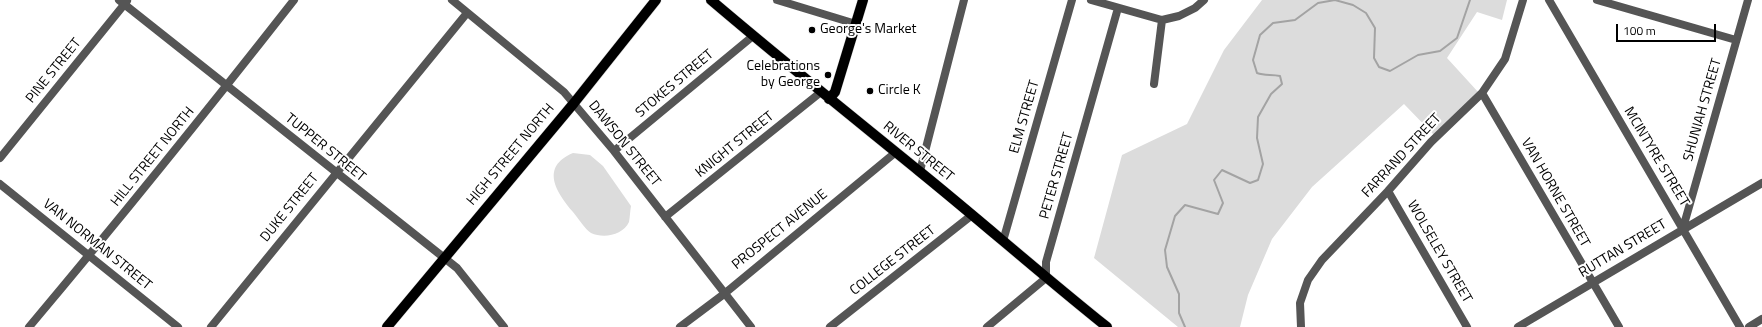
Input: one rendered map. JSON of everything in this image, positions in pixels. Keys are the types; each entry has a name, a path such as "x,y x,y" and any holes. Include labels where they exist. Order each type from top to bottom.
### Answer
{"main road":[{"name":"HIGH STREET NORTH","path":"387,327 574,103 656,0"},
{"name":"RIVER STREET","path":"711,0 829,99 920,171 1046,278 1107,327"},
{"path":"829,99 835,92 863,0"}],"street":[{"name":"HILL STREET NORTH","path":"29,327 89,256 294,0"},
{"name":"DAWSON STREET","path":"452,0 564,92 614,151 751,327"},
{"path":"777,0 856,24"},
{"path":"920,171 964,0"},
{"name":"ELM STREET","path":"1003,241 1072,0"},
{"path":"1091,0 1162,20 1179,16 1195,8 1204,0"},
{"name":"FARRAND STREET","path":"1301,327 1300,303 1308,280 1322,260 1388,191 1431,142 1482,93 1506,59 1523,0"},
{"name":"MCINTYRE STREET","path":"1549,0 1740,327"},
{"path":"1597,0 1736,40"},
{"name":"SHUNIAH STREET","path":"1683,228 1748,0"},
{"name":"TUPPER STREET","path":"124,1 336,173 457,268 504,327"},
{"name":"PINE STREET","path":"0,158 124,1"},
{"name":"PETER STREET","path":"1046,278 1046,262 1118,8"},
{"name":"DUKE STREET","path":"211,327 467,13"},
{"path":"1154,84 1162,20"},
{"name":"STOKES STREET","path":"614,151 753,36"},
{"name":"KNIGHT STREET","path":"665,217 821,92"},
{"name":"VAN HORNE STREET","path":"1482,93 1619,327"},
{"name":"PROSPECT AVENUE","path":"680,327 724,294 896,152"},
{"name":"RUTTAN STREET","path":"1518,327 1762,182"},
{"name":"VAN NORMAN STREET","path":"0,184 178,327"},
{"name":"WOLSELEY STREET","path":"1388,191 1467,327"},
{"name":"COLLEGE STREET","path":"830,327 972,215"},
{"path":"987,327 1046,278"},
{"path":"1749,327 1762,319"}],"shaded area":[{"path":"1262,0 1507,0 1502,20 1477,12 1447,58 1479,93 1434,135 1404,104 1312,187 1272,239 1248,295 1240,327 1178,327 1094,258 1122,155 1187,124 1224,50"},
{"path":"573,153 590,155 603,166 631,206 629,222 618,233 602,236 591,233 561,196 554,180 554,173 557,165"}],"waterway":[{"path":"1185,327 1179,313 1179,294 1167,267 1165,250 1175,216 1185,205 1218,214 1223,203 1214,180 1222,170 1250,183 1258,180 1263,164 1257,138 1258,117 1271,94 1282,84 1280,76 1257,73 1253,60 1260,35 1273,23 1295,20 1318,3 1335,0 1353,5 1366,13 1375,28 1374,58 1379,67 1390,71 1418,55 1440,51 1457,38 1470,0"}],"place":[{"name":"George's Market","path":"812,30"},
{"name":"Celebrations by George","path":"828,75"},
{"name":"Circle K","path":"870,91"}]}
